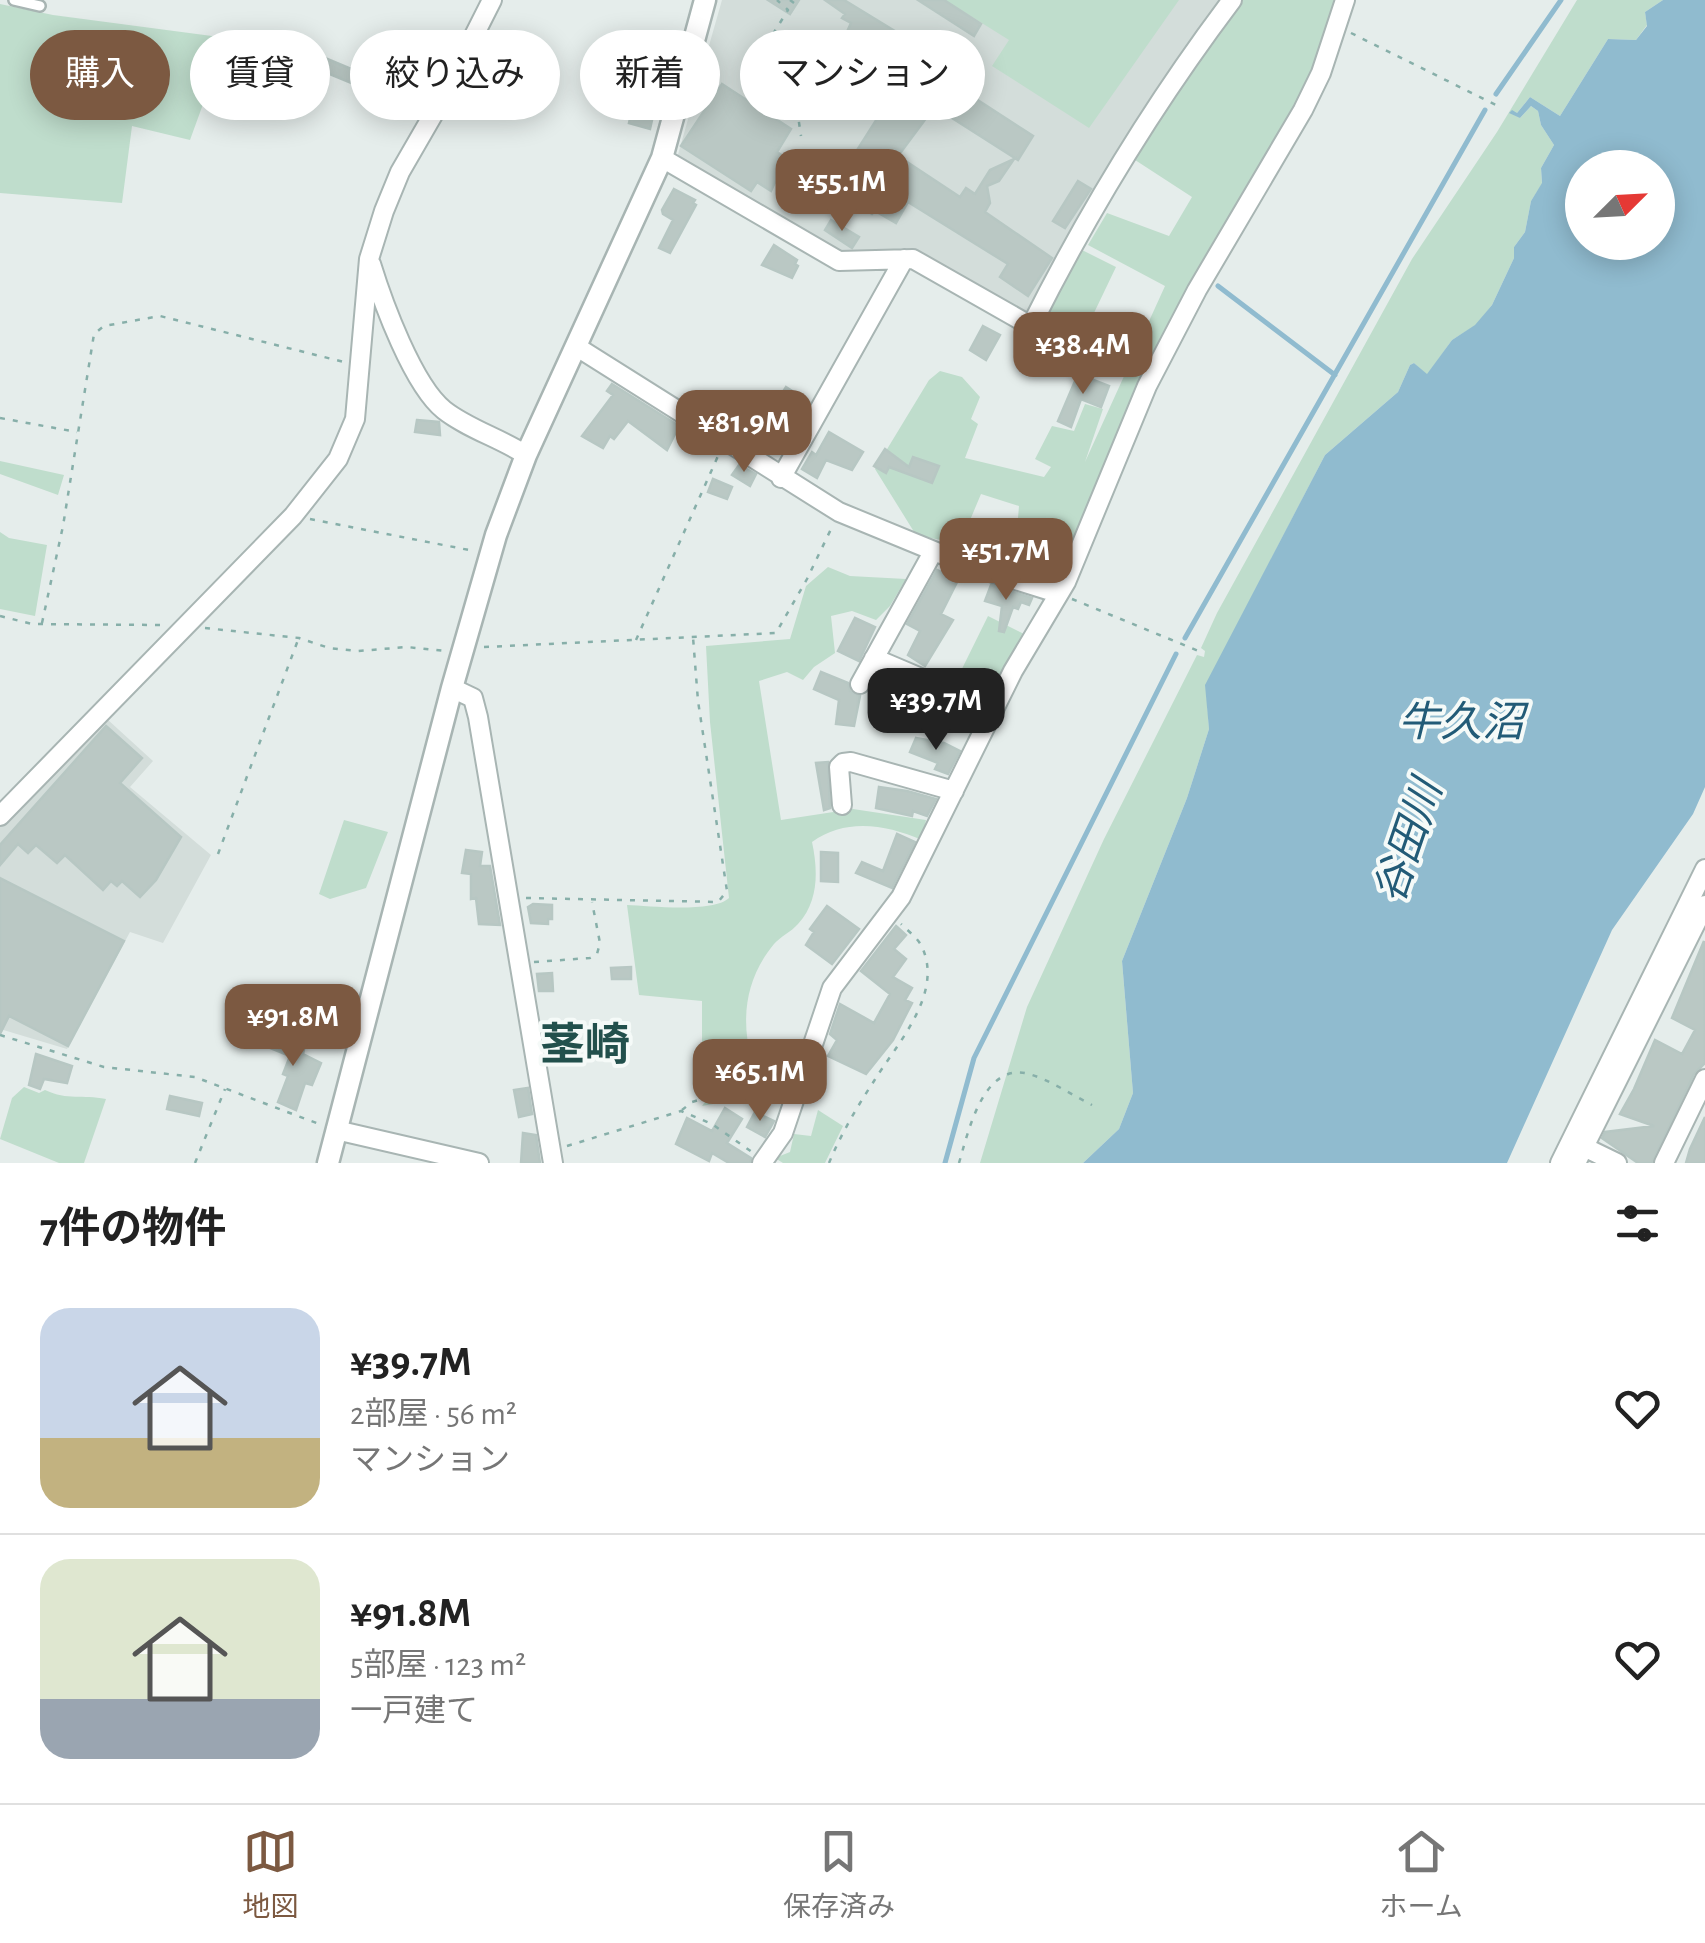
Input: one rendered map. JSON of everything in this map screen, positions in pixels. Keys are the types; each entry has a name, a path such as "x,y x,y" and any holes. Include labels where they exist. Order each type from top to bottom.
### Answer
{"street":[{"path":"0,816 292,516 338,459 354,418 369,259 400,172 492,0"},
{"path":"328,1163 490,554 526,454 662,158 705,0"},
{"path":"662,158 839,261 913,259 1031,326 1072,244 1168,88 1232,0"},
{"path":"763,1162 783,1133 832,988 901,897 994,709 1066,582 1121,446 1168,344 1303,110 1345,0"},
{"path":"781,478 904,258"},
{"path":"369,259 397,332 436,402 454,417 526,454"},
{"path":"577,346 839,512 933,552 1057,593"},
{"path":"860,684 933,552"},
{"path":"874,658 994,709"},
{"path":"452,688 474,698 552,1157"},
{"path":"842,805 843,763 852,762 954,792"},
{"path":"1560,1163 1705,869"},
{"path":"1617,1163 1580,1155 1705,905"},
{"path":"1664,1163 1705,1079"},
{"path":"336,1130 479,1163"}],"lane":[{"path":"14,0 40,6"}],"path":[{"path":"776,0 788,10 776,30"},
{"path":"790,0 796,0"},
{"path":"1337,26 1502,108"},
{"path":"799,120 801,136"},
{"path":"42,623 94,334 104,326 160,316 358,366"},
{"path":"0,418 77,432"},
{"path":"636,640 726,441"},
{"path":"0,616 32,624 185,626 299,638 344,649 406,647 462,651 776,632 839,512"},
{"path":"292,516 490,554"},
{"path":"1057,593 1200,652"},
{"path":"218,854 299,638"},
{"path":"510,898 718,902 727,891 698,701 693,638"},
{"path":"518,963 590,958 596,954 600,943 592,901"},
{"path":"829,1163 851,1118 911,1024 923,997 925,957 921,943 889,912"},
{"path":"0,1034 104,1067 168,1072 225,1087 336,1130"},
{"path":"960,1163 979,1101 1012,1074 1026,1073 1092,1105"},
{"path":"196,1163 225,1087"},
{"path":"552,1157 730,1090"},
{"path":"681,1111 712,1124 763,1162"}],"shaded area":[{"path":"722,0 1223,0 1172,67 1066,242 1032,311 1025,314 909,249 840,256 677,158 688,120 720,120 720,30 713,30"},
{"path":"107,719 153,761 130,787 211,855 163,943 130,932 67,1049 0,1029 0,824"}],"green space":[{"path":"945,0 1179,0 1089,128 992,66 1009,40"},
{"path":"1242,0 1340,0 1316,72 1071,553 1040,545 1017,530 1019,506 981,494 960,544 916,535 875,469 929,380 940,371 962,377 980,397 971,419 978,424 965,458 1044,477 1051,467 1035,459 1052,426 1074,431 1085,404 1103,409 1085,462 1165,286 1088,245 1107,213 1169,236 1192,197 1132,158"},
{"path":"1577,0 1663,0 1645,12 1647,25 1636,40 1608,39 1560,116 1530,97 1517,113 1520,118 1531,106 1538,111 1541,125 1554,145 1541,168 1542,184 1531,201 1525,232 1514,247 1514,258 1492,305 1476,325 1452,340 1427,375 1414,363 1410,365 1398,392 1325,455 1206,685 1209,729 1187,798 1122,961 1133,1093 1119,1129 1083,1163 980,1163 1027,1007 1104,839 1197,655 1204,657 1201,648 1217,613 1412,259 1497,132"},
{"path":"0,4 166,30 30,30 30,120 170,120 170,30 190,33 190,120 197,120 190,140 132,126 122,203 0,193"},
{"path":"1078,248 1116,267 1082,338 1044,319"},
{"path":"0,461 64,475 58,495 0,474"},
{"path":"0,532 9,538 47,545 35,616 0,609"},
{"path":"828,567 850,576 906,579 890,606 876,620 852,611 831,616 835,653 803,680 787,672 759,681 781,820 853,809 926,820 922,840 866,826 838,829 812,842 816,874 810,905 798,924 774,944 761,963 748,1002 748,1043 770,1104 764,1114 741,1099 702,1106 711,1094 702,1068 702,1001 639,995 627,905 696,907 729,898 706,646 790,639 806,586"},
{"path":"988,616 1026,635 992,704 954,685"},
{"path":"344,820 388,832 366,888 330,899 319,894"},
{"path":"24,1087 39,1093 45,1090 106,1099 84,1163 59,1163 0,1139 12,1098"},
{"path":"818,1110 843,1126 825,1163 783,1163 775,1158 790,1152 794,1134 811,1136"}],"water":[{"name":"牛久沼","path":"1663,0 1705,0 1705,787 1693,814 1612,930 1507,1163 1083,1163 1119,1129 1133,1093 1122,961 1187,798 1209,729 1205,685 1325,455 1398,392 1410,365 1414,363 1427,374 1452,340 1475,325 1492,305 1514,258 1514,247 1525,232 1531,201 1542,183 1541,168 1554,145 1541,125 1538,111 1531,106 1520,118 1509,113 1517,113 1530,97 1560,116 1608,39 1636,40 1647,26 1645,12"}],"building":[{"path":"768,0 799,0 790,14"},
{"path":"825,0 844,0 893,30 848,30 851,23 842,18 845,14"},
{"path":"918,0 944,0 981,24 978,30 965,30"},
{"path":"330,60 350,68 350,82 330,74"},
{"path":"722,84 740,96 740,120 777,120 791,129 777,152 800,167 788,186 775,182 771,191 757,182 751,191 681,146 698,120 720,120"},
{"path":"985,105 1033,136 1018,160 955,120 985,120"},
{"path":"630,120 652,120 650,129 629,123"},
{"path":"876,120 925,120 898,156 960,197 966,188 975,194 990,170 1014,159 999,181 987,186 990,203 985,212 1052,258 1028,296 1000,277 1008,264 908,202 896,223 857,204 852,208 845,195 833,188"},
{"path":"1078,181 1091,189 1065,228 1053,221"},
{"path":"674,189 695,200 696,205 670,253 659,248 673,220 662,210"},
{"path":"831,220 859,237 852,248 825,230"},
{"path":"774,245 797,260 792,278 762,265"},
{"path":"983,326 1000,335 986,360 970,350"},
{"path":"1078,374 1109,386 1101,407 1081,399 1071,427 1058,421"},
{"path":"612,384 679,426 667,450 628,421 614,439 610,436 603,448 582,436 613,395 607,391"},
{"path":"786,387 809,402 799,420 774,406"},
{"path":"732,399 759,419 762,414 775,423 764,441 774,447 770,453 755,445 758,441 738,424 720,414"},
{"path":"417,420 439,422 440,435 415,432"},
{"path":"829,432 863,452 852,470 826,460 817,478 802,469 812,452 816,455"},
{"path":"885,449 909,467 913,457 939,466 932,483 889,467 886,473 874,466"},
{"path":"739,465 756,474 750,486 732,475"},
{"path":"713,479 732,487 727,499 708,492"},
{"path":"937,570 958,580 941,614 953,620 925,666 908,655 920,631 907,624"},
{"path":"991,585 1032,598 1029,605 1021,602 1018,609 1013,607 1004,632 999,631 1002,606 985,601"},
{"path":"855,618 875,627 859,661 838,651"},
{"path":"821,672 848,683 850,691 860,696 854,726 836,724 839,700 814,689"},
{"path":"106,726 142,758 120,783 181,837 156,880 140,897 122,881 117,886 111,881 103,890 65,855 57,863 36,845 28,853 18,844 0,865 0,845"},
{"path":"916,738 944,743 960,751 948,774 935,769 938,763 910,752"},
{"path":"828,762 830,808 824,810 816,763"},
{"path":"879,787 936,799 927,816 913,811 912,816 876,808"},
{"path":"897,834 915,842 892,888 856,873 862,862 883,871"},
{"path":"466,850 482,852 480,866 490,866 500,925 479,924 476,898 471,899 471,874 462,873"},
{"path":"821,852 838,853 838,882 821,881"},
{"path":"0,878 124,941 68,1046 9,1016 0,1034"},
{"path":"552,905 548,924 531,923 528,907"},
{"path":"827,906 859,929 832,964 806,945 814,932 810,929"},
{"path":"896,926 906,935 894,949 906,959 893,977 912,988 905,1000 912,1003 893,1040 866,1074 828,1056 837,1040 830,1034 840,1004 874,1023 890,994 861,971"},
{"path":"1704,941 1705,1063 1694,1074 1652,1163 1638,1163 1602,1138 1605,1132 1654,1126 1620,1114 1655,1040 1682,1054 1695,1030 1672,1018"},
{"path":"631,967 631,979 612,979 611,968"},
{"path":"552,973 553,991 539,991 537,974"},
{"path":"261,1034 293,1042 292,1045 304,1049 303,1054 321,1063 312,1085 305,1083 296,1110 278,1102 288,1076 283,1074 290,1056 258,1043"},
{"path":"36,1054 72,1066 67,1083 44,1079 40,1089 29,1085"},
{"path":"727,1057 734,1076 719,1081 712,1062"},
{"path":"764,1063 790,1072 784,1090 758,1081"},
{"path":"528,1088 532,1114 519,1117 514,1090"},
{"path":"170,1096 202,1103 199,1116 167,1109"},
{"path":"725,1108 742,1119 727,1143 751,1158 750,1163 729,1163 712,1153 709,1161 676,1144 687,1118 712,1131"},
{"path":"755,1112 774,1121 765,1137 747,1127"},
{"path":"1705,1117 1705,1163 1686,1163 1690,1149"},
{"path":"523,1133 536,1135 540,1163 521,1163"}],"waterway":[{"path":"1496,94 1561,0"},
{"path":"1185,638 1485,110"},
{"path":"1218,286 1335,375"},
{"path":"945,1163 974,1058 1176,654"}],"district":[{"name":"茎崎","path":"585,1044"}],"water label":[{"name":"谷田川","path":"1407,841"}]}
